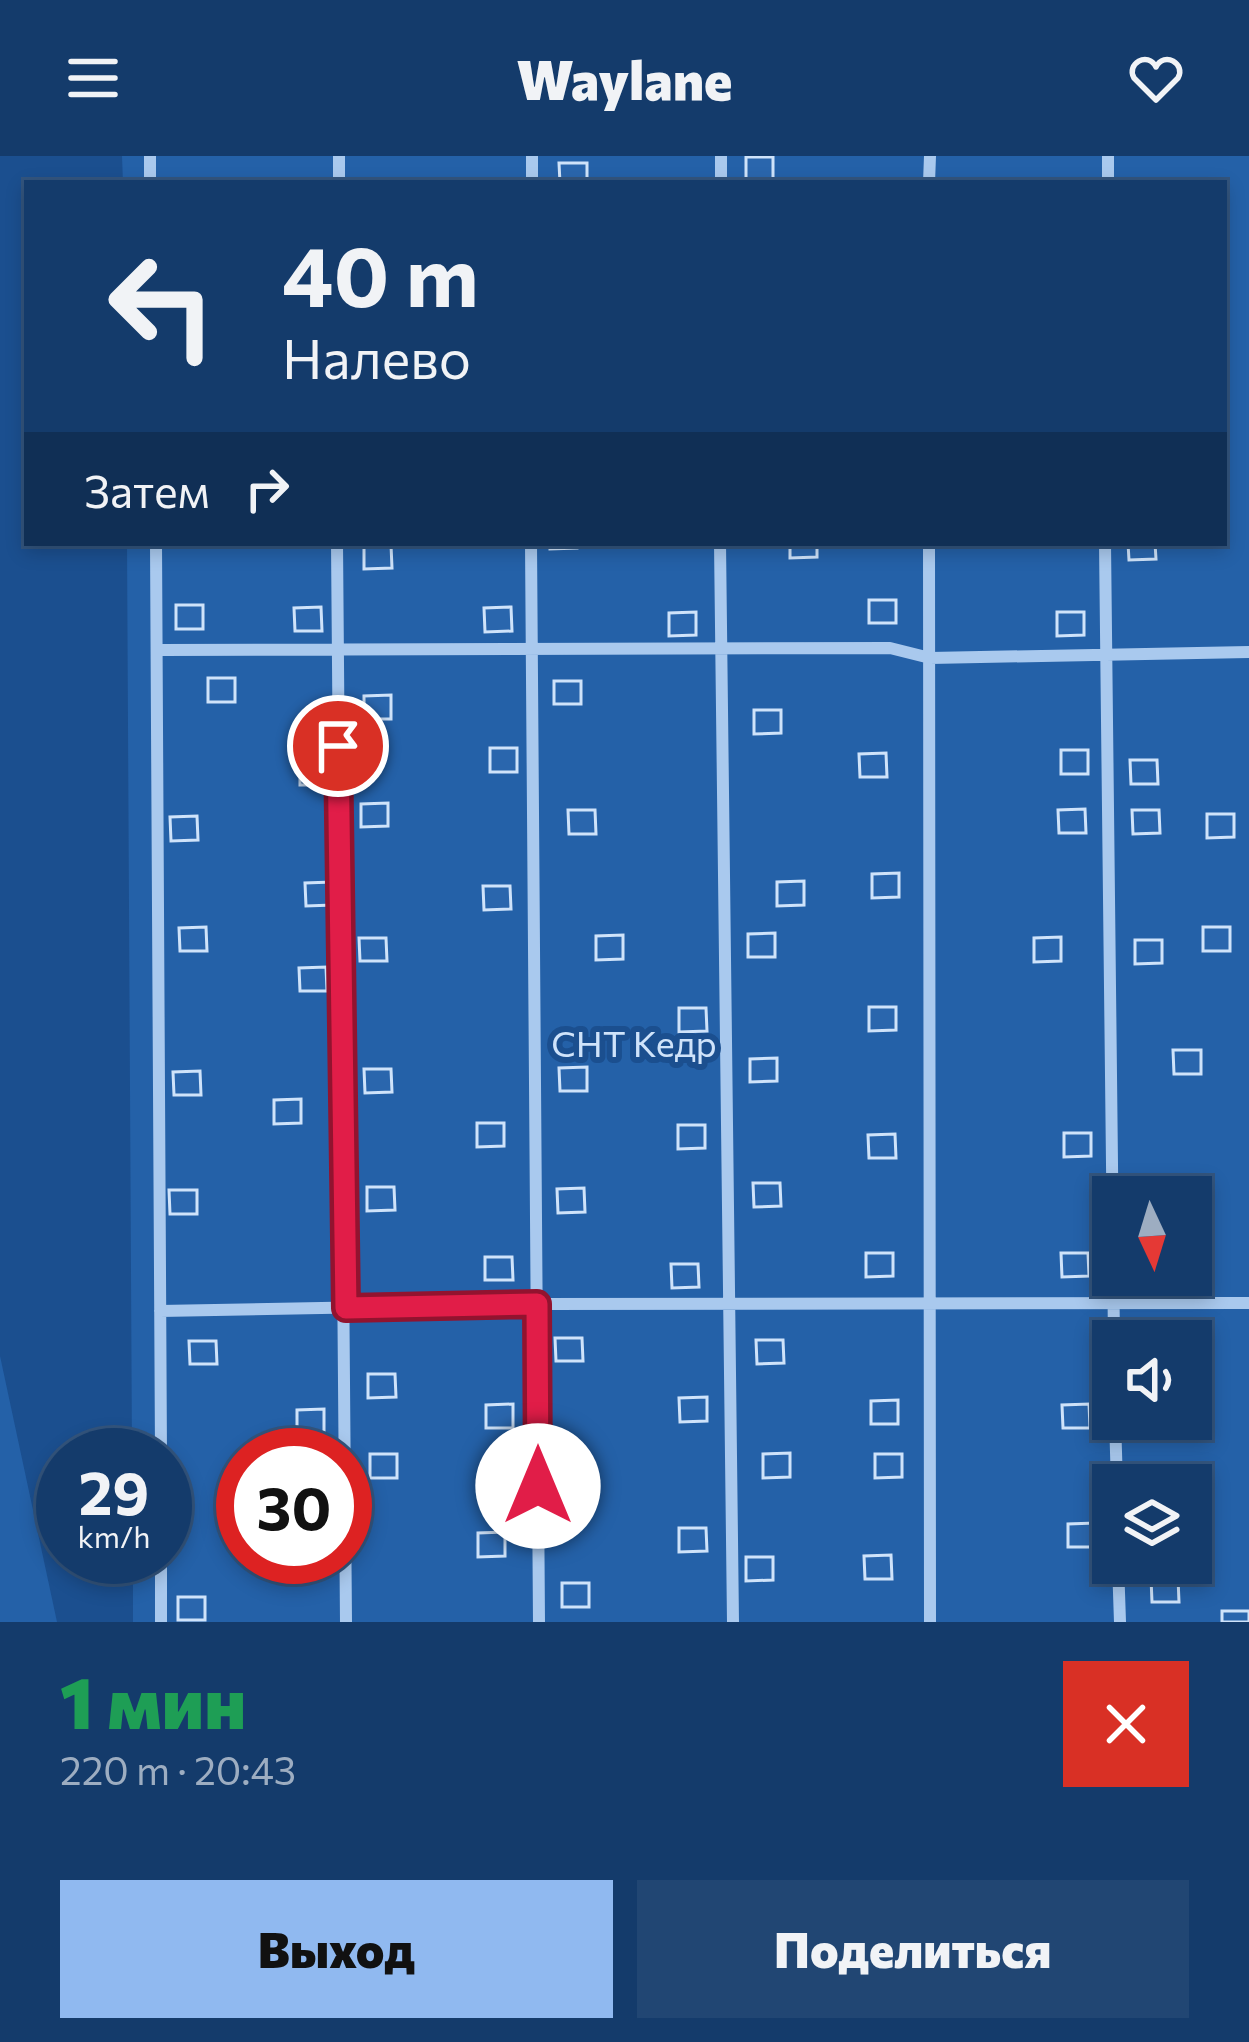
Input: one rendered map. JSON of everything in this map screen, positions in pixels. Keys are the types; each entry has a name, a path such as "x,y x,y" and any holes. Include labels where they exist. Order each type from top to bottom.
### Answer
{"street":[{"path":"156,546 161,650 161,1428"},
{"path":"338,546 346,1622"},
{"path":"531,546 539,1622"},
{"path":"720,546 733,1622"},
{"path":"929,546 931,1622"},
{"path":"1106,546 1113,1320"},
{"path":"161,650 890,648 930,658 1249,652"},
{"path":"160,1312 537,1304 1249,1303"},
{"path":"161,1584 161,1622"},
{"path":"1119,1584 1120,1622"}],"green space":[{"name":"СНТ Кедр","path":"122,156 1249,156 1249,1622 133,1622 133,1584 192,1584 192,1428 132,1428 127,546 1227,546 1227,180 123,180"},
{"path":"0,1356 36,1524 36,1584 49,1584 57,1622 0,1622"}],"building":[{"path":"746,157 773,157 773,180 746,180"},
{"path":"559,163 587,163 587,180 560,180"},
{"path":"364,546 391,546 392,568 364,569"},
{"path":"790,546 817,546 817,557 790,558"},
{"path":"1128,546 1155,546 1156,559 1129,560"},
{"path":"869,600 896,600 896,623 869,623"},
{"path":"176,605 203,605 203,629 176,629"},
{"path":"321,607 322,631 295,631 294,608"},
{"path":"511,607 512,631 485,632 484,608"},
{"path":"696,612 696,635 669,636 669,613"},
{"path":"1057,612 1084,612 1084,635 1057,636"},
{"path":"208,678 235,678 235,702 208,702"},
{"path":"554,681 581,681 581,704 554,704"},
{"path":"391,695 391,719 364,719 364,696"},
{"path":"754,710 781,710 781,733 754,734"},
{"path":"490,748 517,748 517,772 490,772"},
{"path":"1061,750 1088,750 1088,774 1061,774"},
{"path":"886,753 887,777 860,777 859,754"},
{"path":"1130,760 1157,760 1158,784 1131,784"},
{"path":"300,762 327,762 327,785 300,785"},
{"path":"388,803 388,826 361,827 361,804"},
{"path":"1085,809 1086,833 1059,833 1058,810"},
{"path":"568,810 595,810 596,834 569,834"},
{"path":"1132,810 1159,810 1160,833 1133,834"},
{"path":"1207,814 1234,814 1234,837 1207,838"},
{"path":"197,816 198,840 171,841 170,817"},
{"path":"899,873 899,897 872,898 872,874"},
{"path":"804,881 804,905 777,906 777,882"},
{"path":"332,882 333,905 306,906 305,883"},
{"path":"483,886 510,886 511,909 484,910"},
{"path":"206,927 207,951 180,951 179,928"},
{"path":"1203,927 1230,927 1230,951 1203,951"},
{"path":"775,933 775,957 748,957 748,934"},
{"path":"623,935 623,959 596,960 596,936"},
{"path":"1061,937 1061,961 1034,962 1034,938"},
{"path":"359,938 386,938 387,961 360,961"},
{"path":"1135,940 1162,940 1162,963 1135,964"},
{"path":"326,967 327,991 300,991 299,968"},
{"path":"869,1007 896,1007 896,1030 869,1031"},
{"path":"679,1008 706,1008 707,1031 679,1032"},
{"path":"1173,1050 1201,1050 1201,1074 1174,1074"},
{"path":"777,1058 777,1081 750,1082 750,1059"},
{"path":"587,1067 587,1091 560,1091 559,1068"},
{"path":"364,1069 391,1069 392,1092 365,1093"},
{"path":"200,1071 201,1095 174,1095 173,1072"},
{"path":"301,1099 301,1123 274,1124 274,1100"},
{"path":"477,1123 504,1123 504,1146 477,1147"},
{"path":"678,1125 705,1125 705,1148 678,1149"},
{"path":"1064,1133 1091,1133 1091,1156 1064,1157"},
{"path":"895,1134 896,1158 869,1158 868,1135"},
{"path":"753,1183 780,1183 781,1206 754,1207"},
{"path":"367,1187 394,1187 395,1210 367,1211"},
{"path":"584,1188 585,1212 558,1213 557,1189"},
{"path":"169,1190 197,1190 197,1214 170,1214"},
{"path":"866,1253 893,1253 893,1276 866,1277"},
{"path":"1061,1253 1088,1253 1089,1276 1062,1277"},
{"path":"485,1257 512,1257 513,1280 485,1280"},
{"path":"671,1264 698,1264 699,1287 672,1288"},
{"path":"555,1338 582,1338 583,1361 556,1361"},
{"path":"756,1340 783,1340 784,1363 757,1364"},
{"path":"189,1341 216,1341 217,1364 190,1364"},
{"path":"368,1374 395,1374 396,1397 368,1398"},
{"path":"707,1397 707,1421 680,1422 679,1398"},
{"path":"898,1400 898,1424 871,1424 871,1401"},
{"path":"513,1404 513,1428 486,1428 486,1405"},
{"path":"1089,1404 1090,1428 1063,1428 1062,1405"},
{"path":"324,1409 324,1428 297,1428 297,1410"},
{"path":"790,1453 790,1477 763,1478 763,1454"},
{"path":"372,1454 397,1454 397,1478 372,1478"},
{"path":"875,1454 902,1454 902,1477 875,1478"},
{"path":"561,1460 588,1460 589,1483 562,1483"},
{"path":"1092,1523 1092,1547 1068,1547 1068,1524"},
{"path":"679,1528 706,1528 707,1551 679,1552"},
{"path":"505,1532 505,1556 478,1557 478,1533"},
{"path":"891,1555 892,1579 865,1579 864,1556"},
{"path":"746,1557 773,1557 773,1580 746,1581"},
{"path":"562,1583 589,1583 589,1607 562,1607"},
{"path":"1151,1584 1178,1584 1179,1602 1152,1602"},
{"path":"178,1597 205,1597 205,1620 178,1620"},
{"path":"1222,1611 1249,1611 1249,1622 1222,1622"}],"route":[{"path":"338,746 346,1308 537,1304 538,1486"}]}
